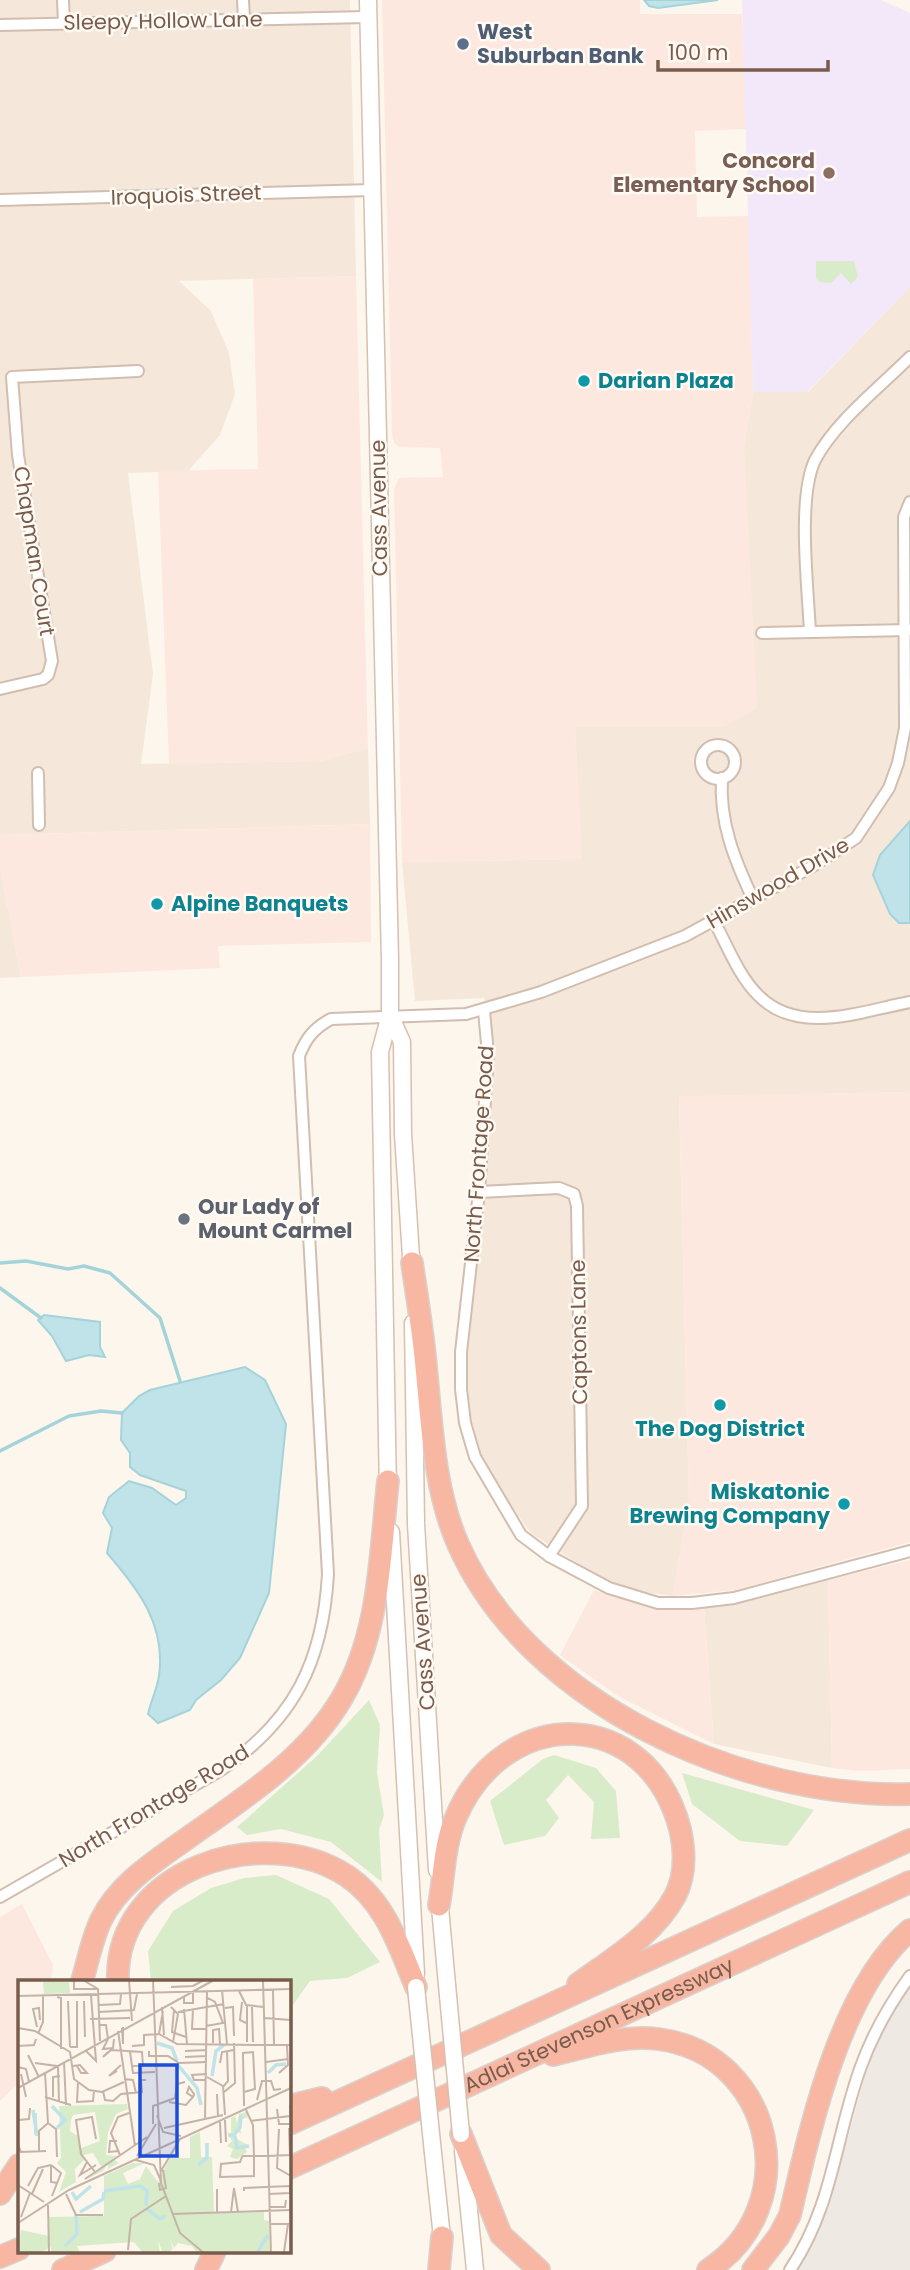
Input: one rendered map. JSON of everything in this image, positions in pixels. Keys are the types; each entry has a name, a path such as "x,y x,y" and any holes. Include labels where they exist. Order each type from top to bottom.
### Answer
{"highway":[{"path":"412,1263 435,1454 447,1511 457,1542 472,1572 512,1628 592,1699 651,1731 702,1754 771,1779 807,1787 844,1793 910,1794"},
{"path":"82,1980 102,1919 130,1881 278,1771 306,1746 343,1697 359,1666 368,1634 376,1592 388,1481"},
{"path":"439,1905 455,1819 480,1776 514,1748 528,1740 551,1734 585,1736 625,1750 651,1769 670,1797 685,1855 676,1895 646,1933 542,2011"},
{"name":"Adlai Stevenson Expressway","path":"290,2124 542,2011 910,1840"},
{"path":"118,1980 125,1937 144,1909 166,1886 192,1868 211,1861 235,1854 272,1852 296,1855 333,1869 363,1891 385,1915 416,1987"},
{"name":"Adlai Stevenson Expressway","path":"290,2168 910,1882"},
{"path":"753,2270 779,2236 789,2215 831,2060 847,2022 864,1989 910,1930"},
{"path":"507,2066 605,2042 658,2039 686,2047 721,2063 746,2093 763,2130 768,2157 767,2177 759,2210 747,2231 708,2270"},
{"path":"290,2106 375,2084"},
{"path":"461,2134 501,2235 539,2270"},
{"path":"290,2181 332,2148"},
{"path":"0,2194 18,2167"},
{"path":"439,2270 442,2236"},
{"path":"0,2257 18,2249"},
{"path":"63,2270 103,2252"},
{"path":"206,2270 215,2252"}],"main road":[{"name":"Cass Avenue","path":"368,0 390,1015 380,1052 388,1481 416,1987 446,2270"},
{"name":"Cass Avenue","path":"390,1015 402,1042 403,1134 412,1263 416,1524 439,1905 475,2270"}],"street":[{"path":"63,0 64,23"},
{"path":"243,0 244,19"},
{"name":"Sleepy Hollow Lane","path":"0,25 368,17"},
{"name":"Iroquois Street","path":"0,200 372,190"},
{"path":"810,632 806,506 811,470 822,449 840,428 910,357"},
{"name":"Chapman Court","path":"0,689 43,679 52,661 19,455 12,377 138,371"},
{"name":"Hinswood Drive","path":"484,1011 666,945 827,858 856,838 883,801 898,763 905,728 907,533 904,517 910,502"},
{"path":"762,633 907,630"},
{"path":"38,773 39,825"},
{"path":"722,778 721,797 731,848 753,899"},
{"path":"714,921 758,996 782,1011 815,1019 910,1002"},
{"name":"North Frontage Road","path":"0,1897 222,1770 249,1751 290,1707 305,1678 322,1625 328,1574 299,1056 309,1035 331,1019 484,1011 488,1054 480,1192 461,1352 465,1423 475,1457 521,1535 549,1556 609,1588 658,1603 692,1603 734,1598 910,1551"},
{"name":"Captons Lane","path":"480,1192 559,1188 574,1194 577,1206 582,1506 549,1556"},
{"path":"790,2270 806,2247 824,2203 859,2071 883,2013 910,1976"}],"shaded area":[{"path":"0,0 350,0 356,276 179,281 211,311 229,353 235,394 220,435 188,471 128,473 153,674 141,764 321,761 368,748 370,824 0,835"},
{"path":"382,0 640,0 640,14 742,14 747,129 695,131 697,217 749,216 753,392 744,445 757,708 724,727 575,727 582,859 402,862 394,489 399,478 443,477 440,448 399,447 394,443 392,434"},
{"name":"Concord Elementary School","path":"742,0 881,0 910,13 910,287 807,392 753,392"},
{"path":"356,276 368,748 321,761 169,764 158,471 258,469 253,279"},
{"path":"910,287 910,1092 679,1097 689,1501 673,1596 645,1592 609,1583 532,1534 501,1493 480,1454 471,1417 466,1369 486,1175 492,1017 484,998 415,1001 402,862 581,859 575,727 724,727 744,445 753,392 808,392"},
{"path":"370,824 371,942 218,946 220,968 21,977 0,866 0,835"},
{"path":"0,866 21,977 0,978"},
{"path":"910,1092 910,1542 736,1590 673,1596 689,1501 679,1096"},
{"path":"910,1560 910,1769 860,1771 832,1768 828,1580"},
{"path":"828,1580 832,1768 714,1744 704,1608 735,1604"},
{"path":"594,1590 647,1607 704,1608 714,1744 618,1696 560,1655"},
{"path":"22,1904 53,1965 51,1980 18,1980 18,2083 0,2101 0,1917"},
{"path":"910,1984 910,2270 797,2270 831,2200 866,2071 887,2015"}],"green space":[{"path":"816,261 854,261 858,277 851,284 841,273 831,283 819,282 816,278"},
{"path":"369,1700 380,1725 377,1773 384,1815 379,1830 382,1882 331,1842 281,1829 247,1835 237,1827 317,1756"},
{"path":"554,1755 596,1768 616,1791 620,1838 591,1839 594,1802 568,1775 546,1800 559,1818 545,1836 504,1845 490,1801 543,1759"},
{"path":"682,1773 814,1810 787,1846 740,1841 692,1804"},
{"path":"276,1875 329,1899 380,1962 347,1978 310,1981 293,2005 293,2032 290,2036 290,1980 151,1980 148,1951 173,1911 211,1888 244,1878"}],"water":[{"path":"644,0 718,0 658,8 649,6"},
{"path":"910,821 910,923 899,923 890,914 873,875 880,855"},
{"path":"44,1315 100,1322 100,1347 105,1357 89,1355 66,1361 52,1336 38,1320"},
{"path":"245,1367 265,1380 286,1424 269,1593 240,1658 221,1680 196,1700 190,1710 158,1723 148,1714 159,1676 160,1658 154,1624 130,1581 107,1553 112,1528 103,1513 109,1497 129,1481 152,1488 176,1505 186,1498 186,1491 140,1475 130,1467 130,1453 121,1440 122,1413 139,1396 150,1390"}],"waterway":[{"path":"0,1263 26,1261 68,1269 84,1266 110,1273 160,1318 180,1381"},
{"path":"0,1288 41,1318"},
{"path":"0,1451 69,1416 101,1411 122,1413"}],"place":[{"name":"West Suburban Bank","path":"463,44"},
{"name":"Concord Elementary School","path":"829,173"},
{"name":"Darian Plaza","path":"584,381"},
{"name":"Alpine Banquets","path":"157,904"},
{"name":"Our Lady of Mount Carmel","path":"184,1219"},
{"name":"The Dog District","path":"720,1405"},
{"name":"Miskatonic Brewing Company","path":"844,1504"}]}
